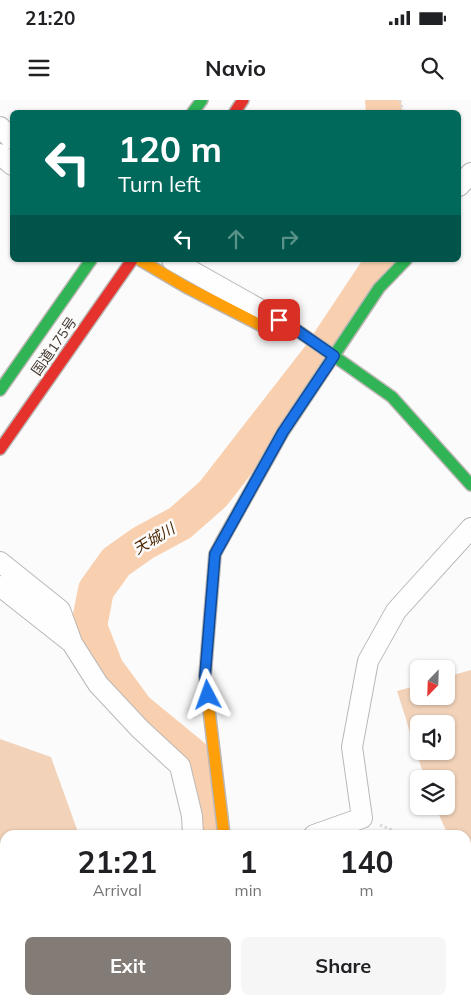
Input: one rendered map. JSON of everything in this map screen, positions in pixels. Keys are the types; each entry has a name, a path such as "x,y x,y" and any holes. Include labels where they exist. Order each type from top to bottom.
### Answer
{"main road":[{"name":"国道175号","path":"0,390 91,262"},
{"name":"国道175号","path":"0,449 131,262"},
{"path":"143,262 186,288 268,329 295,329 392,397 471,485"},
{"path":"223,830 205,676 215,554 283,432 379,288 404,262"}],"street":[{"path":"0,127 10,137"},
{"path":"0,154 10,163"},
{"path":"461,184 471,173"},
{"path":"176,262 295,329"},
{"path":"328,830 362,818 352,747 368,661 396,611 471,528"},
{"path":"0,562 60,610 72,643 98,684 140,729 180,766 193,826 221,812"},
{"path":"0,586 72,643"}],"path":[{"path":"362,818 392,830"}],"shaded area":[{"path":"471,670 471,830 446,830 439,815 455,815 455,770 422,770 419,760 455,760 455,715 410,715 410,732 397,691 410,687 410,705 455,705 455,674"},
{"path":"0,739 51,757 77,830 0,830"}],"waterway":[{"name":"天城川","path":"383,100 384,110"},
{"name":"天城川","path":"204,830 192,756 136,710 106,669 89,626 96,590 116,562 143,543 180,523 213,494 321,355 383,262"}],"traffic: fast":[{"path":"194,110 202,100"},
{"path":"0,390 90,262"},
{"path":"222,541 283,432 379,288 404,262"},
{"path":"324,349 392,397 471,485"}],"traffic: slow":[{"path":"143,262 186,287 268,329 295,329 324,349"},
{"path":"222,541 215,554 205,676 223,830"}],"traffic: jam":[{"path":"236,110 243,100"},
{"path":"0,449 131,262"}],"route":[{"path":"208,695 205,676 215,554 283,432 334,356 279,320"}]}
